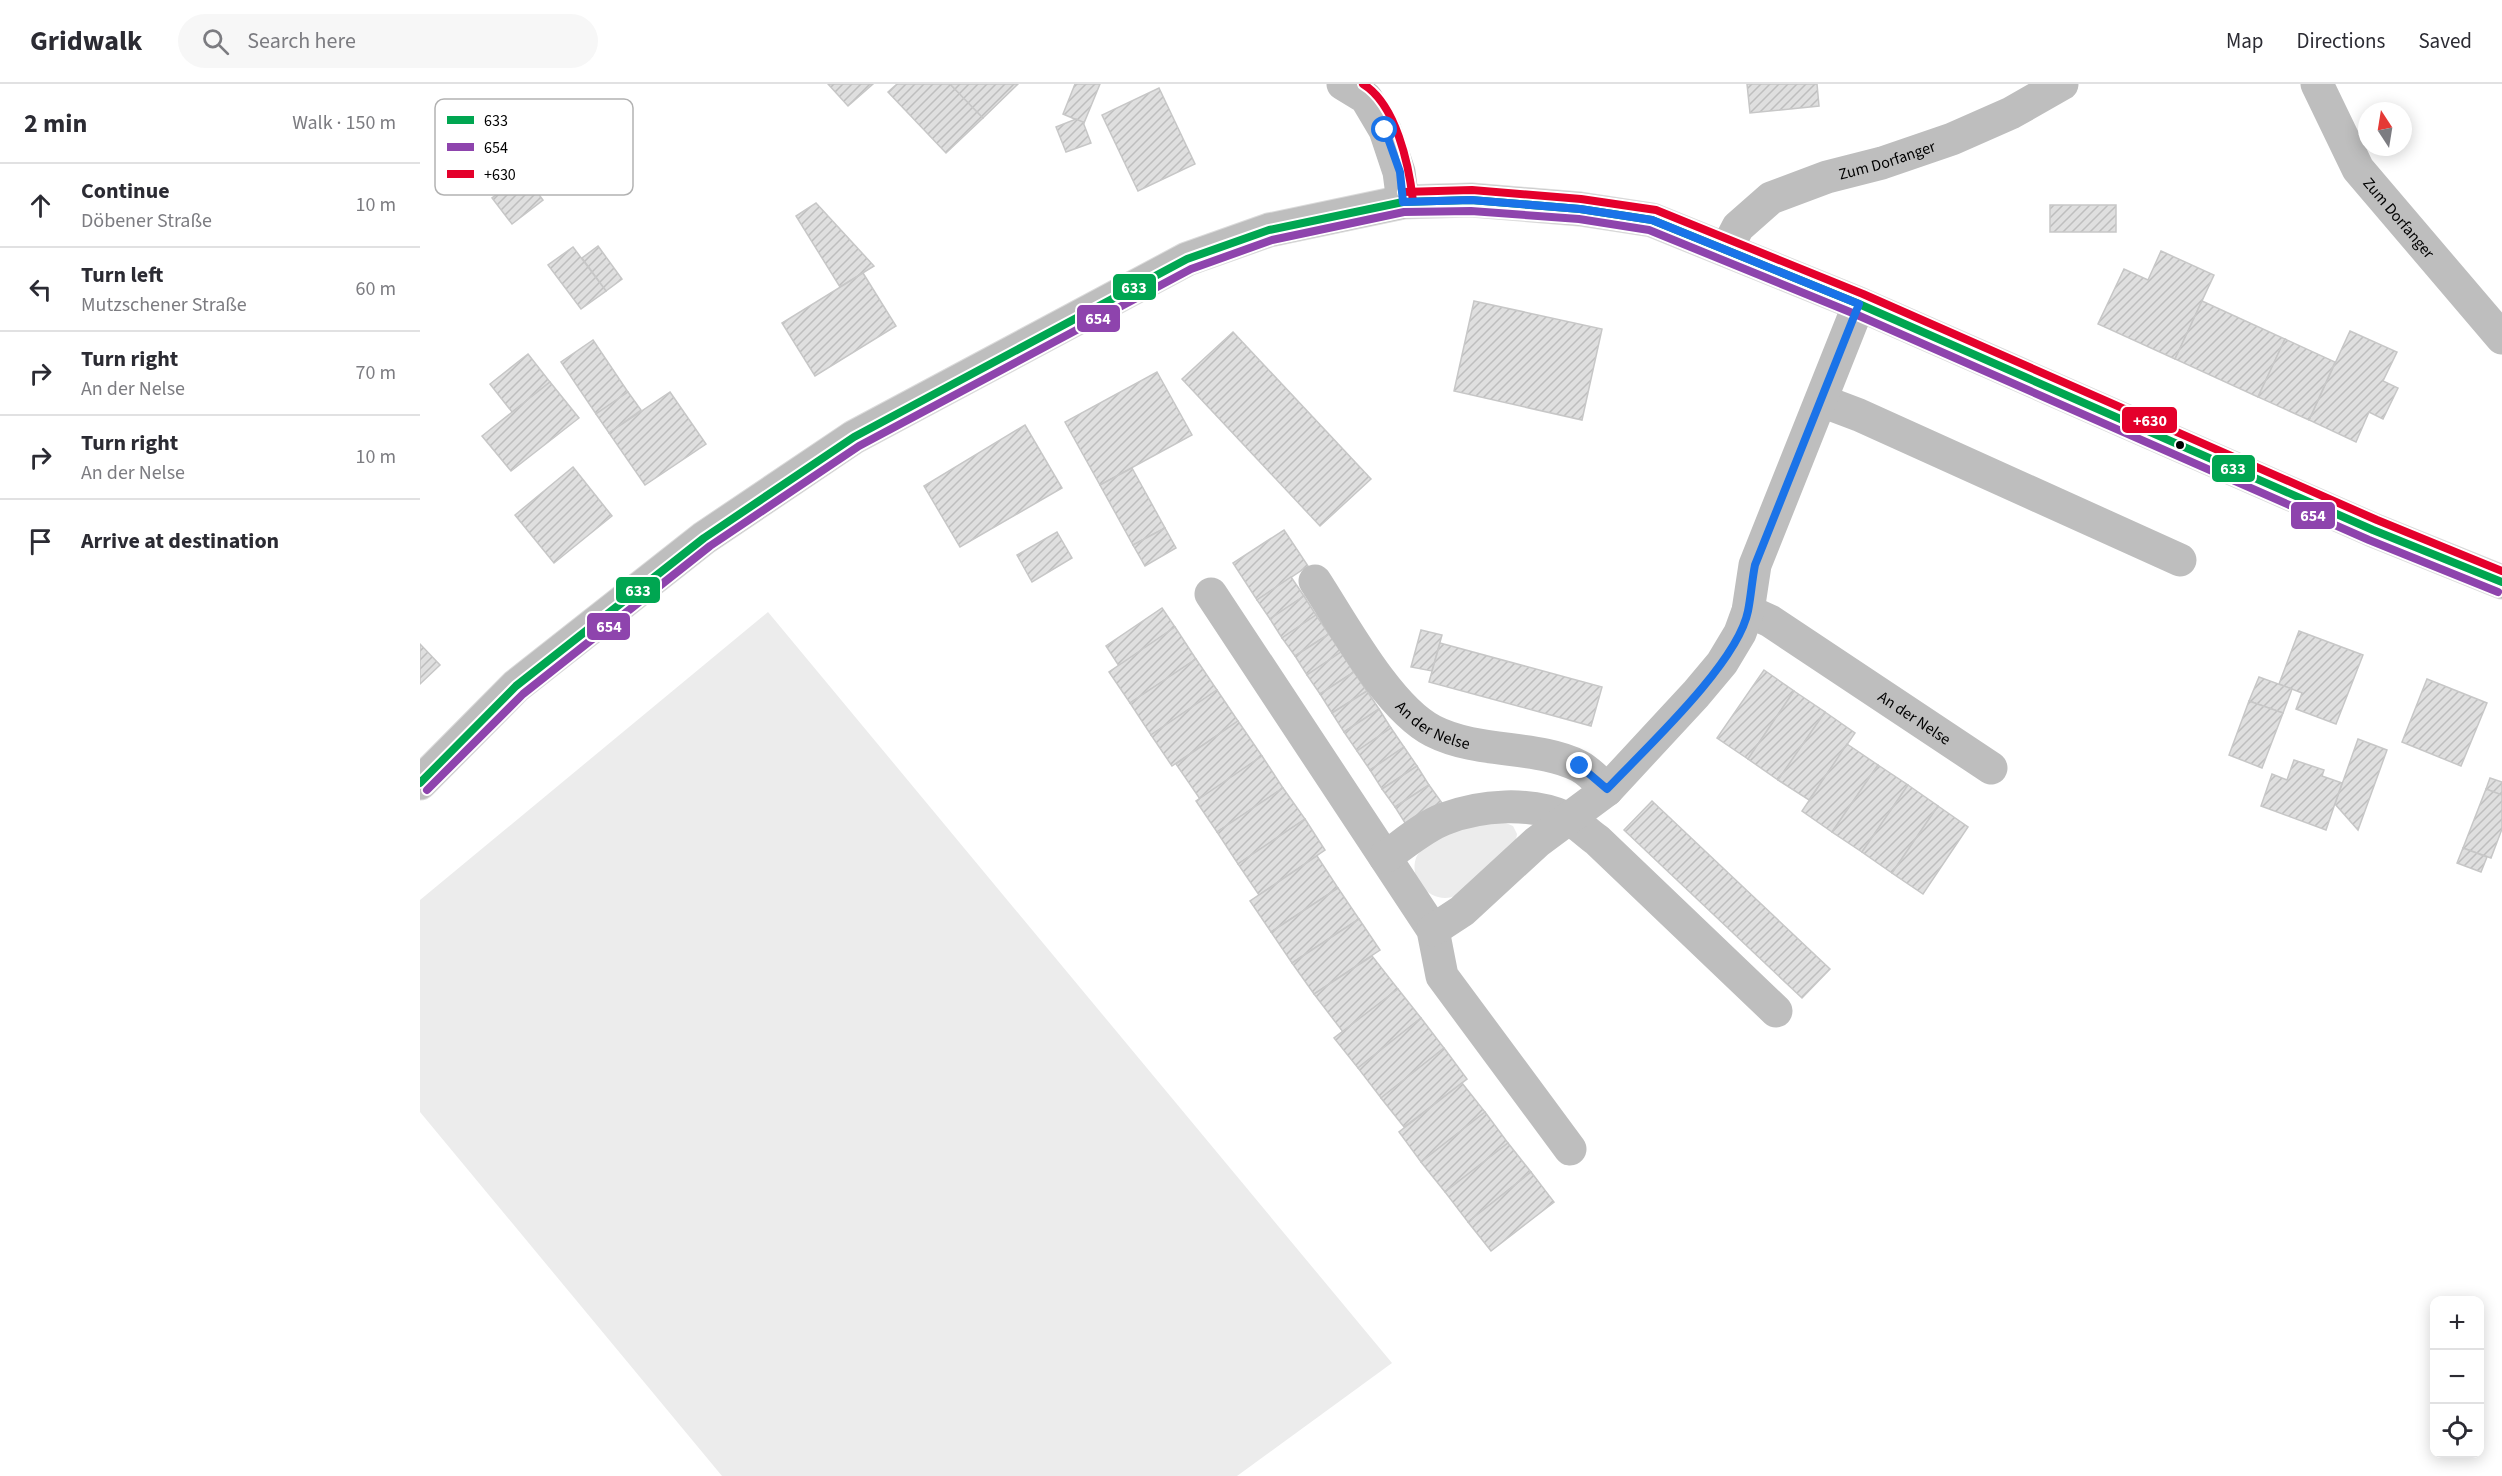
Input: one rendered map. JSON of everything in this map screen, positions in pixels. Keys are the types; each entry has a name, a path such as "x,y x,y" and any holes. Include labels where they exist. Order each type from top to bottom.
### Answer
{"street":[{"name":"Zum Dorfanger","path":"1726,250 1738,227 1771,198 1827,177 1882,163 1952,139 2011,113 2062,84"},
{"name":"Zum Dorfanger","path":"2316,84 2358,169 2502,338"},
{"path":"1360,89 1385,130 1400,172 1403,202"},
{"path":"420,783 516,686 704,538 854,437 1187,259 1269,230 1403,202 1471,200 1591,211 1652,220 1859,304 2373,530 2502,582"},
{"path":"1433,930 1462,911 1537,842 1607,789 1722,663 1740,633 1748,611 1755,565 1859,304"},
{"path":"1821,401 1859,415 2180,560"},
{"name":"An der Nelse","path":"1315,581 1383,683 1411,714 1432,730 1494,749 1550,757 1580,766 1607,789"},
{"path":"1211,594 1433,930 1442,976 1570,1149"},
{"name":"An der Nelse","path":"1748,611 1770,621 1990,768"},
{"path":"1385,857 1442,820 1470,811 1505,807 1549,810 1570,819 1597,840 1776,1011"}],"shaded area":[{"path":"768,612 1392,1363 1237,1476 722,1476 420,1112 420,900"},
{"path":"1501,821 1513,826 1517,834 1516,840 1461,892 1447,898 1438,897 1424,889 1419,883 1414,867 1416,858 1437,838 1452,829 1473,822"}],"building":[{"path":"828,84 873,84 848,106"},
{"path":"897,84 950,84 983,118 946,153 888,92"},
{"path":"950,84 1018,84 983,118"},
{"path":"1075,84 1100,84 1084,123 1063,114"},
{"path":"1747,84 1817,84 1819,106 1750,113"},
{"path":"1159,88 1195,164 1138,191 1102,115"},
{"path":"1076,119 1083,122 1091,143 1066,152 1056,127"},
{"path":"496,195 539,195 543,200 512,224 492,198"},
{"path":"816,203 874,266 840,287 796,216"},
{"path":"2050,205 2116,205 2116,232 2050,232"},
{"path":"598,246 622,279 606,291 582,258"},
{"path":"573,247 606,291 581,309 548,265"},
{"path":"2161,251 2214,275 2175,359 2098,324 2124,269 2148,280"},
{"path":"863,273 896,326 815,376 782,323"},
{"path":"1474,301 1602,329 1582,420 1454,391"},
{"path":"2202,301 2285,339 2258,397 2175,359"},
{"path":"2350,331 2397,352 2383,381 2398,388 2383,419 2369,412 2356,442 2309,420"},
{"path":"1233,332 1371,479 1320,526 1182,379"},
{"path":"2285,339 2335,362 2309,420 2258,397"},
{"path":"593,340 628,392 596,414 561,362"},
{"path":"528,354 550,382 512,412 490,384"},
{"path":"1157,372 1192,435 1100,485 1065,422"},
{"path":"550,382 579,418 511,471 482,436"},
{"path":"628,392 641,410 609,433 596,414"},
{"path":"670,392 706,444 645,485 609,433"},
{"path":"1025,425 1062,488 960,547 924,486"},
{"path":"573,467 612,516 554,563 515,515"},
{"path":"1132,468 1165,528 1133,545 1100,485"},
{"path":"1165,528 1176,548 1145,566 1133,545"},
{"path":"1284,530 1308,566 1257,600 1233,563"},
{"path":"1057,532 1072,558 1032,582 1017,555"},
{"path":"1291,577 1304,596 1270,619 1257,600"},
{"path":"1304,596 1316,615 1282,638 1270,619"},
{"path":"1162,608 1175,627 1119,666 1106,646"},
{"path":"1316,615 1329,634 1295,656 1282,638"},
{"path":"1175,627 1196,659 1130,703 1109,672"},
{"path":"1421,630 1442,635 1432,671 1411,667"},
{"path":"2299,631 2363,655 2336,724 2296,709 2302,693 2279,684"},
{"path":"1329,634 1341,652 1307,675 1295,656"},
{"path":"1440,643 1602,687 1591,726 1429,682"},
{"path":"420,644 440,665 420,684"},
{"path":"1341,652 1354,672 1320,694 1307,675"},
{"path":"1196,659 1217,690 1151,735 1130,703"},
{"path":"1764,670 1794,691 1748,759 1717,738"},
{"path":"1354,672 1367,691 1332,713 1320,694"},
{"path":"2259,677 2292,689 2283,713 2249,701"},
{"path":"2427,679 2487,703 2461,766 2402,742"},
{"path":"1217,690 1238,721 1172,766 1151,735"},
{"path":"1367,691 1379,709 1344,732 1332,713"},
{"path":"1794,691 1825,712 1778,780 1748,759"},
{"path":"2249,701 2283,713 2262,768 2229,755"},
{"path":"1379,709 1391,728 1357,751 1344,732"},
{"path":"1825,712 1855,733 1809,800 1778,780"},
{"path":"1238,721 1262,756 1200,799 1176,764"},
{"path":"1391,728 1404,747 1370,770 1357,751"},
{"path":"2358,739 2387,750 2358,830 2335,804"},
{"path":"1847,744 1878,765 1832,832 1802,811"},
{"path":"1404,747 1417,766 1382,789 1370,770"},
{"path":"1262,756 1283,788 1217,832 1196,801"},
{"path":"2294,760 2324,770 2322,776 2342,783 2326,830 2261,806 2272,774 2287,780"},
{"path":"1878,765 1908,785 1862,852 1832,832"},
{"path":"1417,766 1429,785 1395,807 1382,789"},
{"path":"2490,778 2502,782 2502,795 2486,789"},
{"path":"1429,785 1442,803 1407,826 1395,807"},
{"path":"1908,785 1938,806 1892,873 1862,852"},
{"path":"1283,788 1305,819 1238,864 1217,832"},
{"path":"2486,789 2502,795 2502,829 2491,858 2463,848"},
{"path":"1652,801 1830,969 1802,998 1624,830"},
{"path":"1938,806 1968,827 1923,894 1892,873"},
{"path":"1305,819 1325,850 1259,895 1238,864"},
{"path":"2463,848 2487,857 2481,872 2457,863"},
{"path":"1317,856 1338,888 1271,932 1250,901"},
{"path":"1338,888 1359,919 1292,963 1271,932"},
{"path":"1359,919 1380,950 1314,994 1292,963"},
{"path":"1372,956 1398,989 1343,1032 1314,994"},
{"path":"1398,989 1421,1018 1358,1068 1334,1038"},
{"path":"1421,1018 1444,1048 1381,1098 1358,1068"},
{"path":"1444,1048 1467,1079 1404,1127 1381,1098"},
{"path":"1462,1083 1485,1112 1421,1162 1399,1132"},
{"path":"1485,1112 1508,1143 1445,1192 1421,1162"},
{"path":"1508,1143 1531,1172 1468,1222 1445,1192"},
{"path":"1531,1172 1554,1202 1491,1251 1468,1222"}],"transit line":[{"name":"+630","path":"1363,84 1384,106 1399,136 1413,201"},
{"name":"+630","path":"1403,192 1472,190 1581,199 1656,210 1863,294 2377,520 2502,571"},
{"name":"633","path":"420,783 516,686 704,538 854,437 1187,259 1269,230 1403,202 1471,200 1580,209 1652,220 1859,304 2373,530 2502,582"},
{"name":"654","path":"427,790 523,694 710,546 859,446 1191,269 1272,240 1404,212 1471,211 1579,219 1649,230 1855,314 2369,540 2498,592"}],"route":[{"path":"1385,130 1400,172 1403,202 1471,200 1580,209 1652,220 1859,304 1755,565 1748,611 1740,633 1722,663 1607,789 1580,766"}]}
